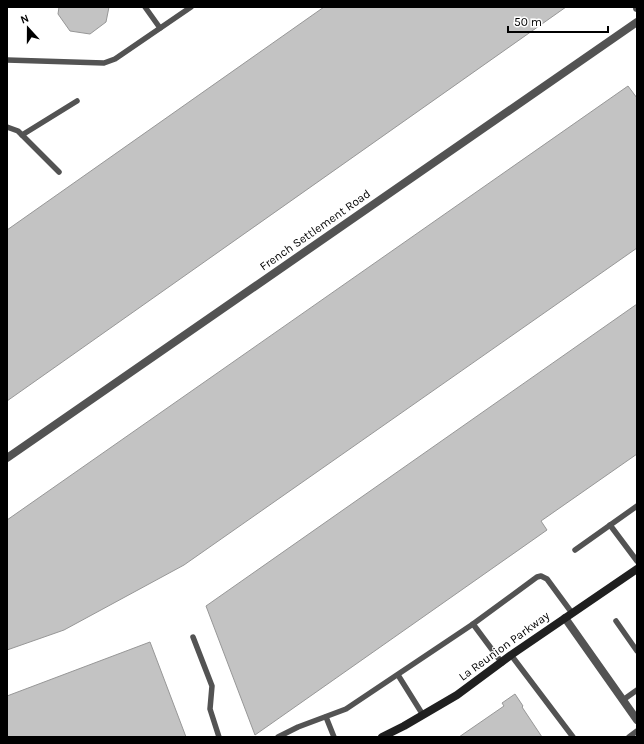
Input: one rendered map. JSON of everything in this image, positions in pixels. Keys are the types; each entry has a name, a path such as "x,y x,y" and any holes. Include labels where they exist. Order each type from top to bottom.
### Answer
{"street":[{"name":"French Settlement Road","path":"7,458 637,22"},
{"name":"La Reunion Parkway","path":"384,736 457,695 568,615 637,569"},
{"path":"568,615 637,720"}],"lane":[{"path":"145,7 160,28"},
{"path":"7,60 104,63 115,59 191,7"},
{"path":"22,135 76,101"},
{"path":"7,127 18,131 59,172"},
{"path":"575,550 637,506"},
{"path":"610,525 637,561"},
{"path":"278,737 298,727 346,709 473,624 537,577 541,576 547,579 568,615"},
{"path":"616,621 637,651"},
{"path":"473,624 502,663"},
{"path":"193,637 212,686 210,709 219,737"},
{"path":"512,655 573,737"},
{"path":"398,675 423,715"},
{"path":"623,700 637,690"},
{"path":"326,717 334,737"},
{"path":"629,737 637,731"}],"building":[{"path":"59,7 109,7 106,22 90,34 70,31 58,14"},
{"path":"324,7 566,7 7,401 7,230"},
{"path":"628,86 637,98 637,248 184,565 64,630 7,650 7,520"},
{"path":"637,304 637,454 541,521 547,530 255,735 206,606"},
{"path":"150,642 186,737 7,737 7,696"},
{"path":"515,694 542,737 459,737 504,706 502,703"}]}
